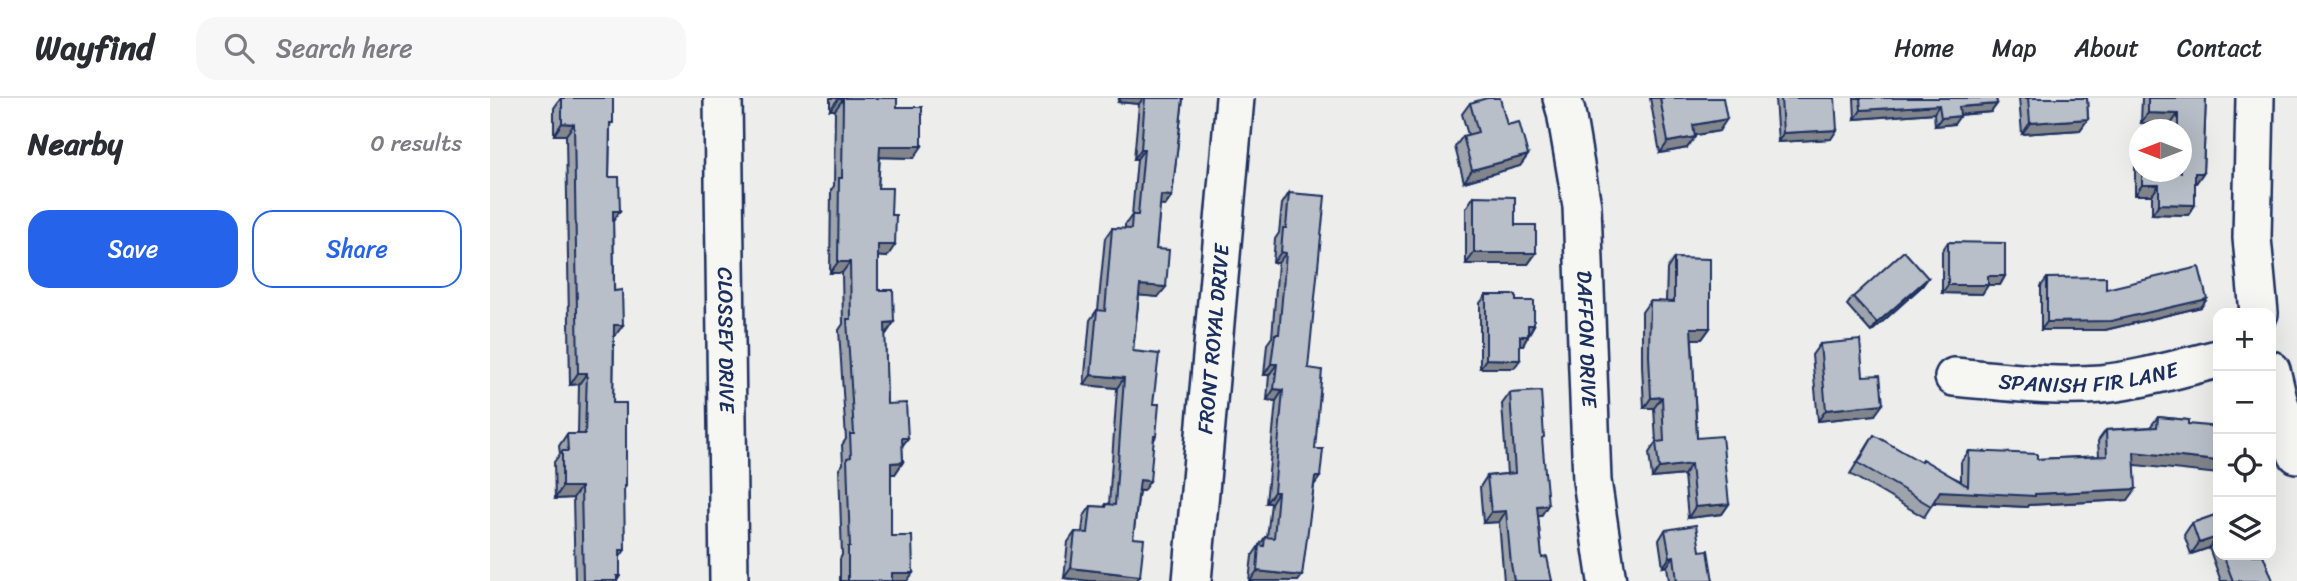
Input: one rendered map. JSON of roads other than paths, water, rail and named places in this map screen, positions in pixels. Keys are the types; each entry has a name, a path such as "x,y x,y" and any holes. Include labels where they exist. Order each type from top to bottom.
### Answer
{"street":[{"name":"CLOSSEY DRIVE","path":"723,98 729,581"},
{"name":"FRONT ROYAL DRIVE","path":"1192,581 1235,98"},
{"name":"DAFFON DRIVE","path":"1562,98 1582,206 1592,481 1606,581"},
{"path":"2255,98 2252,238 2259,308"},
{"name":"SPANISH FIR LANE","path":"1954,377 2056,385 2101,384 2145,377 2213,360"},
{"path":"2271,371 2278,400 2297,454"}]}
